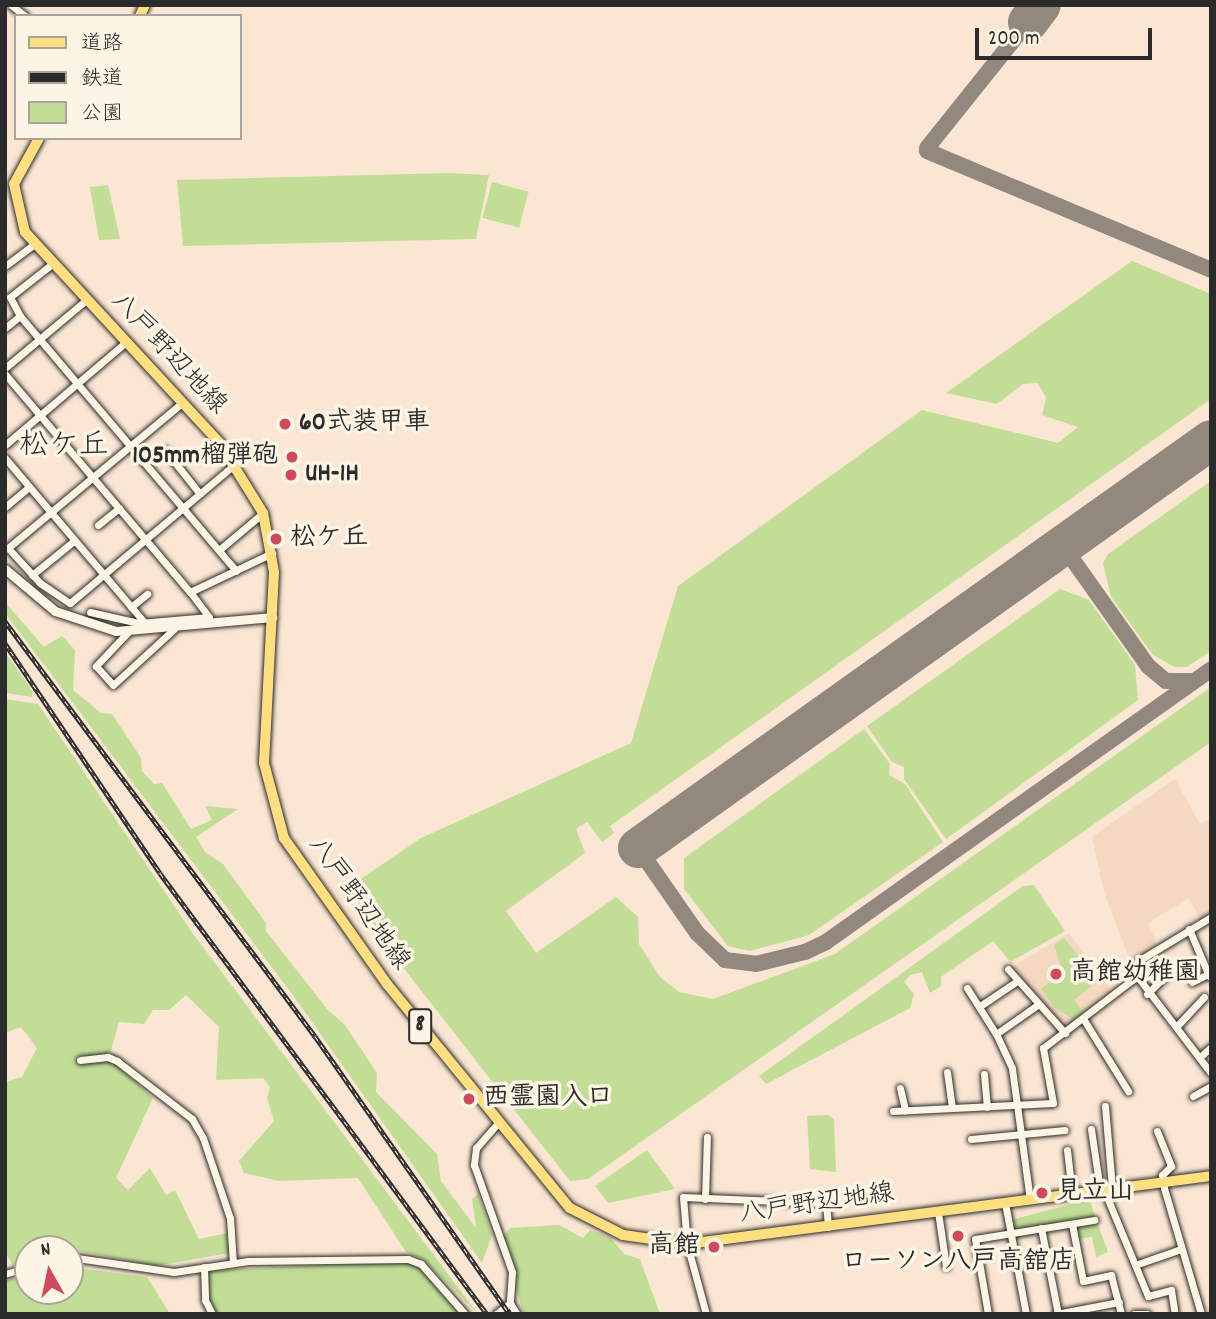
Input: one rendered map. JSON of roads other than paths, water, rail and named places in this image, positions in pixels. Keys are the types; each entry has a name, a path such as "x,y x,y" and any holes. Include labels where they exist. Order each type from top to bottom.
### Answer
{"main road":[{"name":"八戸野辺地線","path":"39,140 10,184 19,219 34,244 183,402 236,464 262,513 273,552 264,763 284,838 387,984 545,1184 596,1225 647,1242 688,1244 1211,1176"}],"street":[{"path":"5,265 34,244"},
{"path":"52,264 10,297 20,316 236,571"},
{"path":"5,368 86,300"},
{"path":"5,328 20,316"},
{"path":"5,445 126,342"},
{"path":"5,374 209,617 145,623 90,612"},
{"path":"183,402 8,548 32,575 71,603 236,464"},
{"path":"164,450 200,494"},
{"path":"5,458 145,623"},
{"path":"5,507 29,487"},
{"path":"98,525 119,508"},
{"path":"219,550 262,513"},
{"path":"32,575 75,540"},
{"path":"190,592 273,552"},
{"path":"5,569 55,611 128,632 272,617"},
{"path":"131,607 147,594"},
{"path":"128,632 97,664 113,685 174,629"},
{"path":"1211,917 1138,961 1136,977 1211,1073"},
{"path":"1189,929 1209,975 1192,982"},
{"path":"1008,969 1037,1006 1065,1033"},
{"path":"1147,994 1172,969"},
{"path":"893,1111 1054,1103 1043,1048 1084,1020 1136,977"},
{"path":"981,1006 1017,981"},
{"path":"967,988 981,1006 1012,1068 1024,1133 1030,1200"},
{"path":"1176,1027 1204,997"},
{"path":"996,1034 1037,1006"},
{"path":"1084,1020 1128,1091"},
{"path":"1200,1057 1211,1047"},
{"path":"80,1060 108,1057 117,1061 192,1119 203,1138 230,1218 233,1263"},
{"path":"947,1072 952,1108"},
{"path":"984,1074 987,1107"},
{"path":"1193,1096 1211,1086"},
{"path":"900,1088 905,1110"},
{"path":"1105,1105 1105,1189"},
{"path":"497,1124 476,1148 474,1165 512,1272 510,1303 517,1314"},
{"path":"1091,1129 1105,1189 1148,1296 1171,1290 1175,1314"},
{"path":"971,1139 1065,1130"},
{"path":"1157,1130 1171,1166 1162,1182 1201,1314"},
{"path":"705,1199 707,1137"},
{"path":"1067,1150 1072,1194"},
{"path":"706,1314 688,1244 683,1197 826,1203 828,1227"},
{"path":"1004,1203 1026,1314"},
{"path":"938,1212 946,1266"},
{"path":"988,1314 975,1239 1094,1220"},
{"path":"1072,1224 1083,1281 1111,1275 1121,1314"},
{"path":"1041,1228 1057,1314 1089,1311 1119,1302"},
{"path":"1135,1265 1181,1249"},
{"path":"84,1259 161,1272 233,1263 415,1260 466,1314"},
{"path":"204,1267 205,1300 212,1314"},
{"path":"497,1313 510,1303"},
{"path":"1134,1314 1147,1314"}],"railway":[{"path":"5,621 315,1036 510,1314"},
{"path":"5,643 160,873 487,1314"}],"place":[{"name":"60式装甲車","path":"285,424"},
{"name":"105mm榴弾砲","path":"292,457"},
{"name":"UH-1H","path":"291,475"},
{"name":"松ケ丘","path":"276,539"},
{"name":"高館幼稚園","path":"1056,974"},
{"name":"西霊園入口","path":"469,1099"},
{"name":"見立山","path":"1042,1193"},
{"name":"ローソン八戸高舘店","path":"958,1236"},
{"name":"高館","path":"714,1247"}],"district":[{"name":"松ケ丘","path":"64,448"}]}
